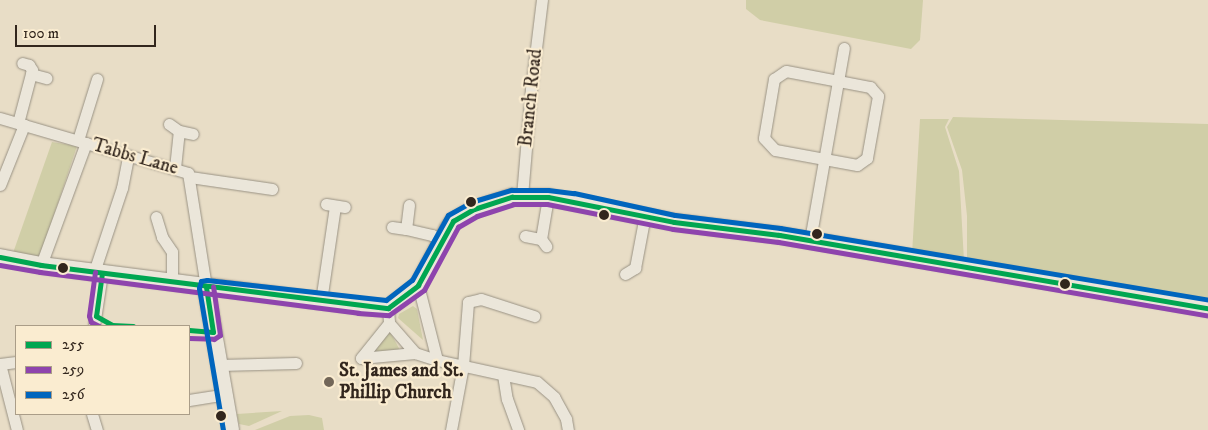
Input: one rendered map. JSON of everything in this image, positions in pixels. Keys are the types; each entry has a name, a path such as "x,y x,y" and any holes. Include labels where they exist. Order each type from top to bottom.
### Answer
{"main road":[{"path":"0,257 41,265 321,301 389,315 418,285 448,228 461,216 483,206 522,196 548,197 674,222 810,240 1208,308"},
{"path":"206,286 231,430"}],"street":[{"name":"Branch Road","path":"522,196 531,89 542,0"},
{"path":"810,240 844,48"},
{"path":"0,185 21,124 32,72 29,65 22,63"},
{"path":"786,71 870,87 878,96 867,158 857,165 824,159 775,150 764,138 774,79 786,71"},
{"path":"32,72 46,78"},
{"path":"41,265 82,142 97,79"},
{"name":"Tabbs Lane","path":"0,118 188,173 206,286"},
{"path":"169,124 179,131 193,134"},
{"path":"175,168 179,131"},
{"path":"94,325 98,272 122,188 128,156"},
{"path":"190,177 272,188"},
{"path":"525,236 544,242 548,197"},
{"path":"406,229 409,205"},
{"path":"321,301 335,206"},
{"path":"625,274 635,268 645,216"},
{"path":"156,217 162,237 172,252 172,282"},
{"path":"392,227 432,235 441,241"},
{"path":"418,285 437,360"},
{"path":"451,430 463,366 468,302 481,299 534,316"},
{"path":"415,353 389,315 361,358 415,353 437,360 537,382 554,397 566,419 568,430"},
{"path":"15,362 0,364 17,430"},
{"path":"220,365 296,363"},
{"path":"503,375 507,399 518,430"},
{"path":"190,400 224,394"},
{"path":"92,415 97,430"}],"shaded area":[{"path":"746,0 923,0 920,40 911,49 760,20 746,9"},
{"path":"953,117 1208,124 1208,300 967,262 967,216 962,170 947,127"},
{"path":"920,119 949,119 945,127 959,171 964,261 912,254"},
{"path":"52,142 77,146 40,257 13,253"},
{"path":"413,306 417,309 423,340 398,318 399,314"},
{"path":"388,328 401,352 373,352 372,350"},
{"path":"282,411 249,426 239,424 237,414"},
{"path":"309,415 322,418 324,430 255,430 290,416"}],"transit line":[{"name":"256","path":"223,430 199,288 201,281 207,280 386,300 412,280 448,215 471,202 511,190 548,190 574,193 675,215 780,228 1208,300"},
{"name":"255","path":"0,257 41,265 388,308 418,285 453,221 474,209 512,197 548,197 674,222 779,235 1208,308"},
{"name":"259","path":"0,265 40,272 358,313 389,315 424,290 458,227 477,216 513,204 547,204 673,229 778,242 1207,315"},
{"name":"259","path":"95,272 89,316 91,322 97,325"},
{"name":"255","path":"102,273 96,316 112,325"},
{"name":"259","path":"190,338 214,339 220,335 213,286"},
{"name":"255","path":"190,330 213,332 206,287"}],"place":[{"name":"St. James and St. Phillip Church","path":"329,382"}]}
